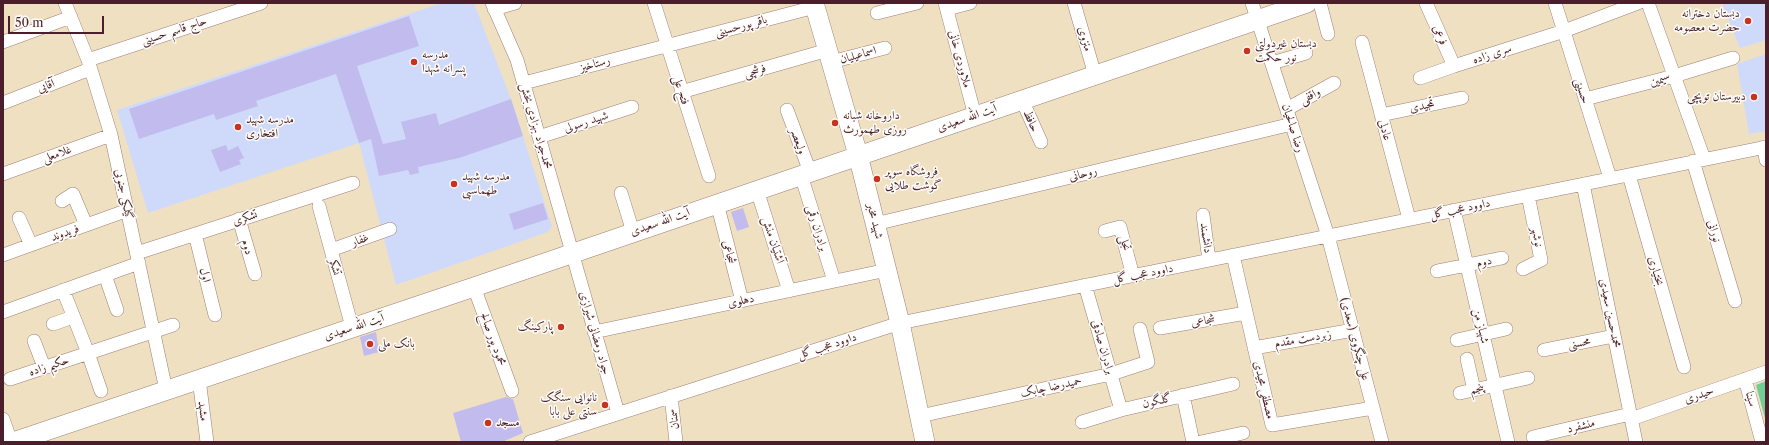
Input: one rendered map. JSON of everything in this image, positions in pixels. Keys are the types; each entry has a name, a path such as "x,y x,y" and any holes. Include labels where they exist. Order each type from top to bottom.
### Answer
{"main road":[{"name":"آیت الله سعیدی","path":"12,442 474,287 1095,75 1255,11 1307,3"},
{"name":"شهید مخبر","path":"815,5 858,155 887,270 900,323 925,442"}],"street":[{"name":"گیلکی جنوبی","path":"65,3 89,65 111,135 166,390"},
{"name":"حاج قاسم حسینی","path":"89,65 261,3"},
{"path":"493,6 515,3"},
{"name":"فتح علی","path":"654,3 709,176"},
{"path":"877,13 917,3"},
{"path":"946,6 970,3"},
{"name":"منزوی","path":"1074,3 1095,75"},
{"path":"1320,3 1328,34"},
{"name":"فرعی","path":"1426,3 1454,66"},
{"name":"حسینی","path":"1555,3 1610,178"},
{"name":"سری زاده","path":"1420,78 1564,31 1638,3"},
{"path":"1648,3 1674,76 1699,160"},
{"name":"باقر پورحسینی","path":"667,46 815,5"},
{"name":"محمدجواد بهزادی بخش","path":"493,6 517,60 572,253"},
{"name":"ملاوردی خانی","path":"946,6 975,116"},
{"name":"رضا صالحیان","path":"1255,11 1328,236"},
{"path":"3,42 71,17"},
{"name":"عادلی","path":"1362,42 1409,219"},
{"name":"رستاخیز","path":"524,83 667,46"},
{"name":"اسماعیلیان","path":"830,56 885,48"},
{"path":"1272,63 1306,53"},
{"name":"فرشچی","path":"682,92 830,56"},
{"name":"سیمین","path":"1585,100 1674,76 1733,58"},
{"name":"آقایی","path":"3,103 89,65"},
{"name":"واقفی","path":"1287,109 1334,84"},
{"name":"تمجیدی","path":"1381,115 1462,98"},
{"name":"حافظ","path":"1022,100 1041,142"},
{"name":"شهید رسولی","path":"539,137 632,107"},
{"name":"ولیعصر","path":"787,110 805,173"},
{"name":"روحانی","path":"875,224 1292,124"},
{"name":"غلامعلی","path":"3,174 111,135"},
{"path":"1765,147 1766,160"},
{"name":"داوود عجب گل","path":"530,442 900,323 1765,147"},
{"name":"نورانی","path":"1699,160 1735,301"},
{"name":"برادران رقمی","path":"805,173 834,281"},
{"name":"بختیاری","path":"1629,175 1684,367"},
{"name":"تشکری","path":"3,312 105,275 138,258 195,234 353,183"},
{"name":"محمدحسین سعیدی","path":"1583,184 1636,442"},
{"name":"آشتیان منش","path":"757,190 789,291"},
{"path":"621,192 633,232"},
{"path":"62,201 73,194 86,225"},
{"name":"نوشهر","path":"1522,269 1541,260 1528,195"},
{"name":"شجاعی","path":"717,203 742,301"},
{"name":"تشکر","path":"319,206 352,327"},
{"name":"فریدوند","path":"3,255 128,210"},
{"name":"شهباز من","path":"1454,210 1507,442"},
{"name":"دانشمند","path":"1203,215 1209,260"},
{"path":"19,218 31,245"},
{"name":"دوم","path":"239,219 255,274"},
{"name":"تجلی","path":"1105,231 1120,227 1133,276"},
{"name":"غفار","path":"331,250 390,229"},
{"name":"اول","path":"195,234 215,316"},
{"name":"علی چنگروی (سعدی)","path":"1328,236 1382,442"},
{"name":"جواد رمضانی شیرازی","path":"572,253 618,413"},
{"name":"مصطفی مجیدی","path":"1233,255 1272,425 1373,408"},
{"name":"دوم","path":"1437,271 1502,258"},
{"name":"دهلوی","path":"594,332 887,270"},
{"path":"105,275 117,310"},
{"name":"برادران صادقی","path":"1085,285 1121,410"},
{"name":"محمود پور صالح","path":"474,287 512,391"},
{"path":"63,290 88,353 101,391"},
{"name":"شجاعی","path":"1160,328 1246,314"},
{"path":"53,324 73,317"},
{"name":"حکیم زاده","path":"10,379 153,331 173,326"},
{"name":"حمیدرضا چابک","path":"920,416 1111,374 1148,362 1140,329"},
{"path":"1457,340 1506,329"},
{"name":"زبردست مقدم","path":"1254,348 1353,330"},
{"name":"محسنی","path":"1544,350 1614,336"},
{"path":"34,341 44,367"},
{"path":"1467,359 1474,390"},
{"name":"حیدری","path":"1630,416 1766,372"},
{"name":"پنجم","path":"1460,393 1528,378"},
{"name":"مشهد","path":"199,379 207,442"},
{"name":"سینا","path":"1745,379 1762,442"},
{"name":"گلگون","path":"1082,422 1121,410 1233,384"},
{"path":"1183,395 1193,442"},
{"name":"سمنان","path":"671,396 676,442"},
{"name":"منشفرد","path":"1533,437 1630,416"},
{"path":"3,419 12,442"},
{"path":"1201,442 1243,433"}],"shaded area":[{"path":"442,3 474,3 511,99 552,226 548,232 396,285 359,143 148,213 117,110"},
{"name":"دبستان دخترانه حضرت معصومه","path":"1722,3 1766,3 1766,40 1740,48"},
{"name":"دبیرستان توپچی","path":"1766,54 1766,131 1749,134 1737,64"}],"green space":[{"path":"1766,381 1766,422 1756,385"}],"building":[{"path":"409,16 419,46 357,66 383,144 406,139 401,122 436,113 439,125 511,99 523,136 459,158 418,167 419,173 410,175 408,170 379,176 371,139 359,143 336,74 256,101 258,106 216,120 214,114 139,139 129,109"},
{"path":"226,145 228,151 238,146 244,158 239,160 241,164 220,172 211,150"},
{"path":"543,203 548,219 514,230 509,214"},
{"path":"743,208 749,227 737,231 731,212"},
{"name":"بانک ملی","path":"376,332 379,352 364,356 360,337"},
{"name":"مسجد","path":"506,397 513,399 523,433 502,442 461,442 453,413"}],"place":[{"name":"دبستان دخترانه حضرت معصومه","path":"1748,21"},
{"name":"دبستان غیردولتی نور حکمت","path":"1247,51"},
{"name":"مدرسه پسرانه شهدا","path":"414,62"},
{"name":"دبیرستان توپچی","path":"1754,97"},
{"name":"داروخانه شبانه روزی طهمورث","path":"835,123"},
{"name":"مدرسه شهید افتخاری","path":"238,127"},
{"name":"فروشگاه سوپر گوشت طلایی","path":"877,179"},
{"name":"مدرسه شهید طهماسبی","path":"454,184"},
{"name":"پارکینگ","path":"561,327"},
{"name":"بانک ملی","path":"370,344"},
{"name":"نانوایی سنگک سنتی علی بابا","path":"605,405"},
{"name":"مسجد","path":"488,423"}]}
